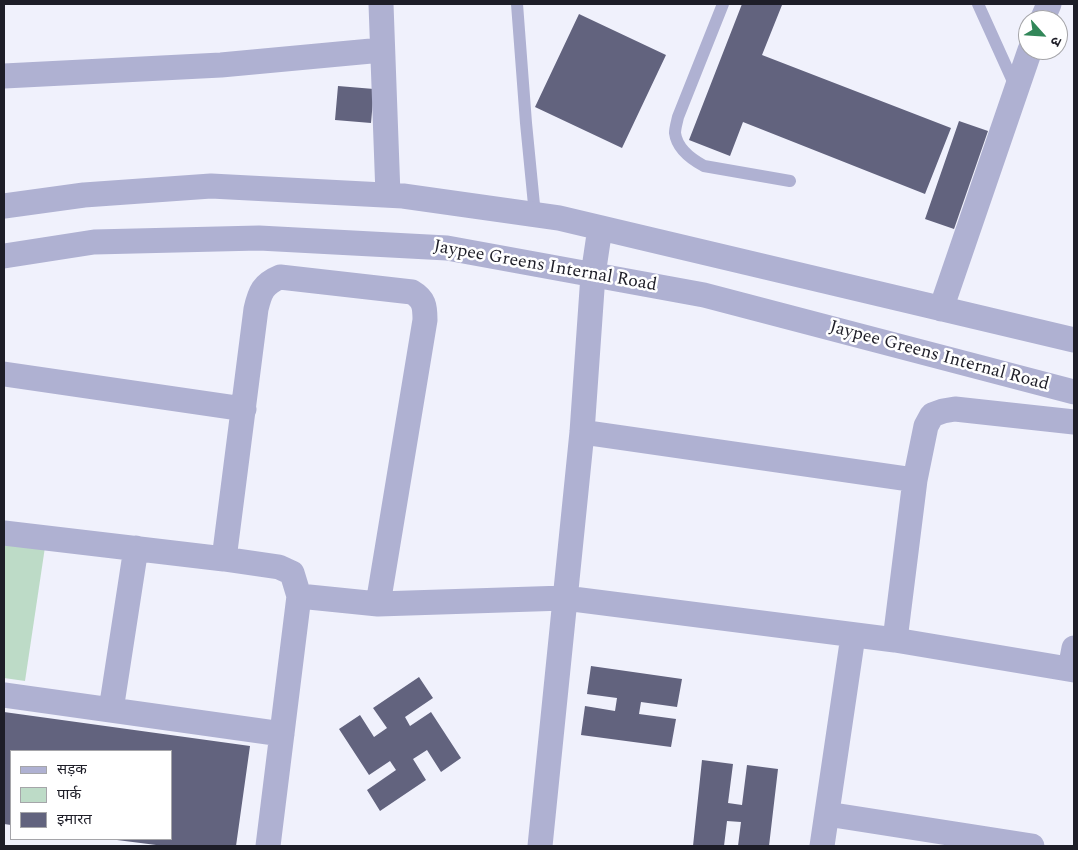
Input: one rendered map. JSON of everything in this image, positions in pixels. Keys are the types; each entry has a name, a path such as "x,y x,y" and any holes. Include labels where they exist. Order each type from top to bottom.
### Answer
{"street":[{"path":"381,4 388,195"},
{"path":"4,76 221,65 382,50"},
{"path":"941,309 1026,60"},
{"path":"4,206 84,195 211,186 388,195 559,218 1074,340"},
{"path":"540,846 582,432 593,275 600,228"},
{"name":"Jaypee Greens Internal Road","path":"4,256 94,242 259,238 447,248 704,296 1074,392"},
{"path":"224,559 256,309 260,294 269,282 280,277 412,292 421,297 425,307 425,320 378,604"},
{"path":"4,374 244,408"},
{"path":"895,640 915,480 926,426 932,415 943,410 955,409 1074,422"},
{"path":"582,432 915,480"},
{"path":"4,532 224,559 279,567 292,573 299,596 268,846"},
{"path":"111,710 136,548"},
{"path":"299,596 378,604 565,598 853,636 1073,662"},
{"path":"822,846 853,636"},
{"path":"4,695 282,734"},
{"path":"827,814 1032,846"}],"lane":[{"path":"517,4 535,215"},
{"path":"723,4 678,117 675,133 680,146 691,159 704,166 790,181"},
{"path":"978,4 1016,88"}],"green space":[{"path":"4,541 45,547 25,681 4,678"}],"building":[{"path":"742,4 782,5 762,55 951,128 925,194 743,122 730,156 689,140"},
{"path":"579,14 666,55 622,148 535,107"},
{"path":"338,86 374,89 371,123 335,120"},
{"path":"959,121 988,131 954,229 925,219"},
{"path":"591,666 682,679 677,707 641,702 639,714 676,719 671,747 581,735 585,706 615,711 617,698 587,694"},
{"path":"419,677 433,698 405,717 410,726 431,712 461,758 441,772 427,750 413,759 426,780 380,811 367,790 396,770 390,761 369,775 339,729 360,715 374,737 387,728 373,708"},
{"path":"4,712 250,746 236,846 164,846 117,840 172,840 172,750 10,750 10,825 4,824"},
{"path":"702,760 733,764 728,803 742,805 747,765 778,769 769,846 738,846 741,822 727,821 724,846 693,846"}]}
